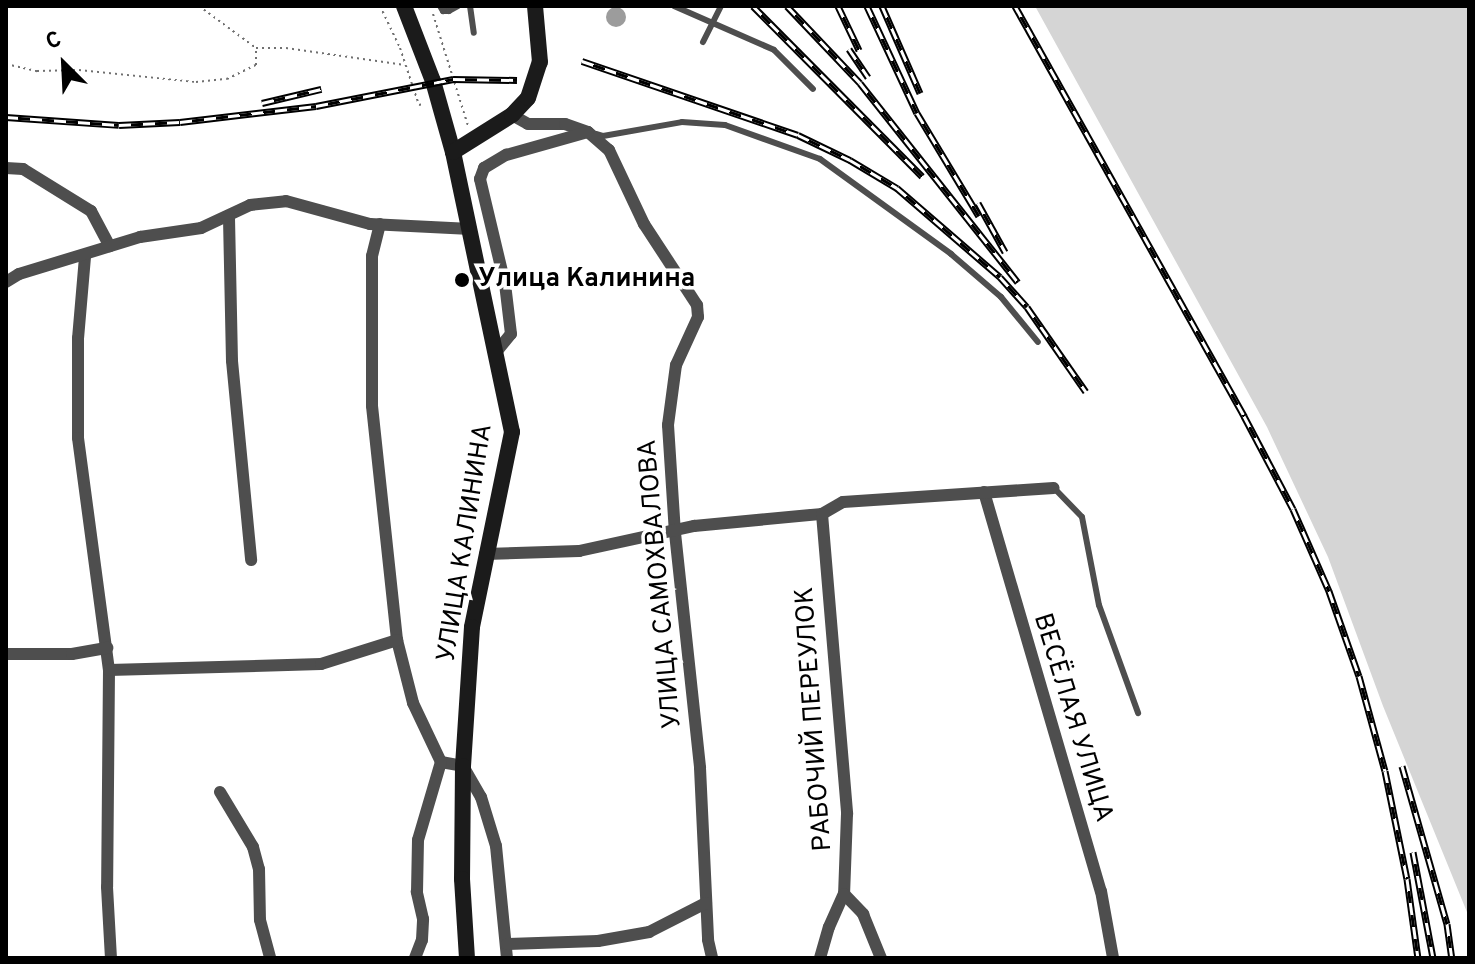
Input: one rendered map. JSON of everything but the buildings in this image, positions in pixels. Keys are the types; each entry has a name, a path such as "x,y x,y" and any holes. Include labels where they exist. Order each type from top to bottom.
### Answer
{"main road":[{"name":"УЛИЦА КАЛИНИНА","path":"404,6 433,81 453,152 512,432 472,627 463,766 462,879 467,958"},
{"path":"453,152 512,115 536,83 540,62 535,6"}],"street":[{"path":"512,115 528,124 565,124 588,132"},
{"path":"497,351 511,334 505,284 480,179 484,168 506,155 588,132"},
{"name":"УЛИЦА САМОХВАЛОВА","path":"588,132 609,150 644,224 697,305 698,317 676,365 668,425 675,533 700,768 706,903 712,958"},
{"path":"6,168 23,169 91,211 110,246"},
{"path":"6,282 19,274 85,257 140,237 201,228 229,218 250,205 286,201 338,217 380,224 471,229"},
{"path":"229,218 232,361 251,560"},
{"path":"380,224 372,256 372,406 397,640 413,703 441,762 418,840 417,892 423,919 422,940 415,958"},
{"path":"85,257 78,338 78,438 109,670 107,887 111,958"},
{"path":"485,554 579,551 675,533 694,526 822,514 843,502 1054,488"},
{"name":"ВЕСЁЛАЯ УЛИЦА","path":"984,492 1101,891 1113,958"},
{"name":"РАБОЧИЙ ПЕРЕУЛОК","path":"820,958 844,894 847,814 822,514"},
{"path":"109,670 321,664 397,640"},
{"path":"6,654 72,654 107,648"},
{"path":"441,762 463,766 481,797 496,846 507,958"},
{"path":"220,792 253,847 259,869 260,920 270,958"},
{"path":"844,894 863,914 881,958"},
{"path":"507,944 598,941 649,932 706,903"}],"lane":[{"path":"440,6 443,11 458,6"},
{"path":"470,6 474,33"},
{"path":"674,6 774,50 813,89"},
{"path":"703,42 721,6"},
{"path":"588,132 603,136 682,122 725,125 820,159 951,254 1001,297 1038,342"},
{"path":"1054,488 1082,517 1099,605 1138,713"}],"path":[{"path":"199,6 256,48 286,48 405,65"},
{"path":"380,6 419,105"},
{"path":"429,6 437,21 473,142"},
{"path":"6,64 37,71 79,70 196,82 227,79 256,65 256,48"}],"shaded area":[{"path":"1035,6 1469,6 1469,917 1383,706 1328,557 1267,427"},
{"path":"616,7 623,10 626,17 623,24 616,27 609,24 606,17 609,10"}],"railway":[{"path":"753,6 922,176"},
{"path":"787,6 860,83 1018,282"},
{"path":"838,6 859,50"},
{"path":"867,6 917,113 979,216"},
{"path":"882,6 920,93"},
{"path":"1015,6 1244,416 1293,509 1329,591 1359,676 1385,771 1407,879 1418,958"},
{"path":"849,49 868,77"},
{"path":"582,61 798,135 850,160 897,188 1000,277 1027,307 1086,392"},
{"path":"6,117 119,125 180,122 316,106 453,79 517,80"},
{"path":"262,103 321,89"},
{"path":"978,203 1005,252"},
{"path":"1402,766 1447,924 1452,958"},
{"path":"1413,852 1433,958"}],"place":[{"name":"Улица Калинина","path":"462,280"}]}
